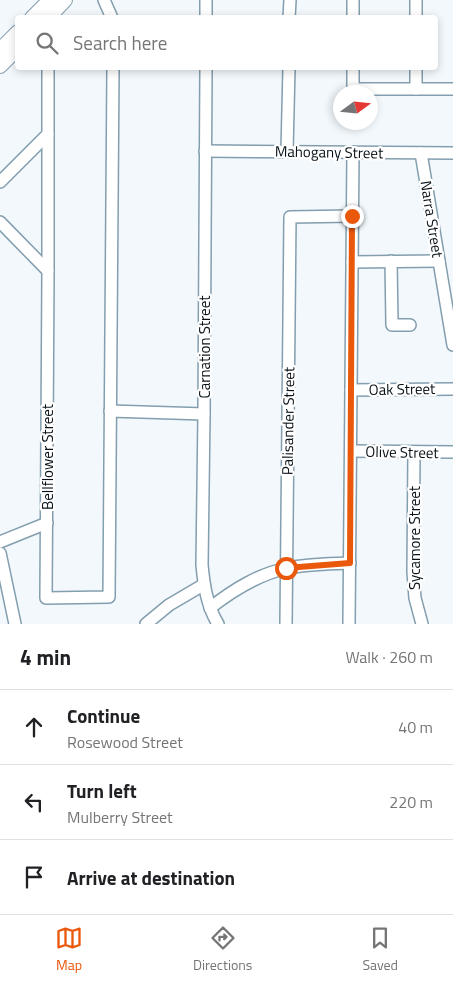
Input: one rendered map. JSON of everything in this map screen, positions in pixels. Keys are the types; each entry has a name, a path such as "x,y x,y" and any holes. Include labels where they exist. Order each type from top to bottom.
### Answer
{"street":[{"path":"48,10 65,0"},
{"path":"104,0 111,15"},
{"path":"206,0 206,15"},
{"path":"289,15 290,0"},
{"path":"353,0 353,15"},
{"path":"416,0 416,15"},
{"path":"0,50 15,35"},
{"path":"0,66 15,51"},
{"name":"Bellflower Street","path":"48,70 46,598 109,597 113,70"},
{"name":"Carnation Street","path":"206,70 202,564 204,585 210,608 218,624"},
{"path":"287,151 289,70"},
{"path":"353,70 353,89 453,89"},
{"path":"416,70 416,89"},
{"path":"0,182 48,134"},
{"name":"Mahogany Street","path":"205,150 453,153"},
{"path":"350,624 353,152"},
{"name":"Narra Street","path":"421,152 453,345"},
{"name":"Palisander Street","path":"286,624 290,217 352,216"},
{"path":"0,222 48,271"},
{"path":"391,261 392,325 410,325"},
{"path":"352,262 439,261"},
{"name":"Oak Street","path":"351,390 453,389"},
{"path":"110,411 204,414"},
{"name":"Olive Street","path":"351,451 453,452"},
{"name":"Sycamore Street","path":"414,452 413,572 415,598 422,624"},
{"path":"0,542 47,523"},
{"path":"0,553 15,624"},
{"path":"210,608 248,582 265,574 286,568 350,563"},
{"path":"146,624 169,605 204,585"}],"route":[{"path":"286,568 350,563 352,216"}]}
